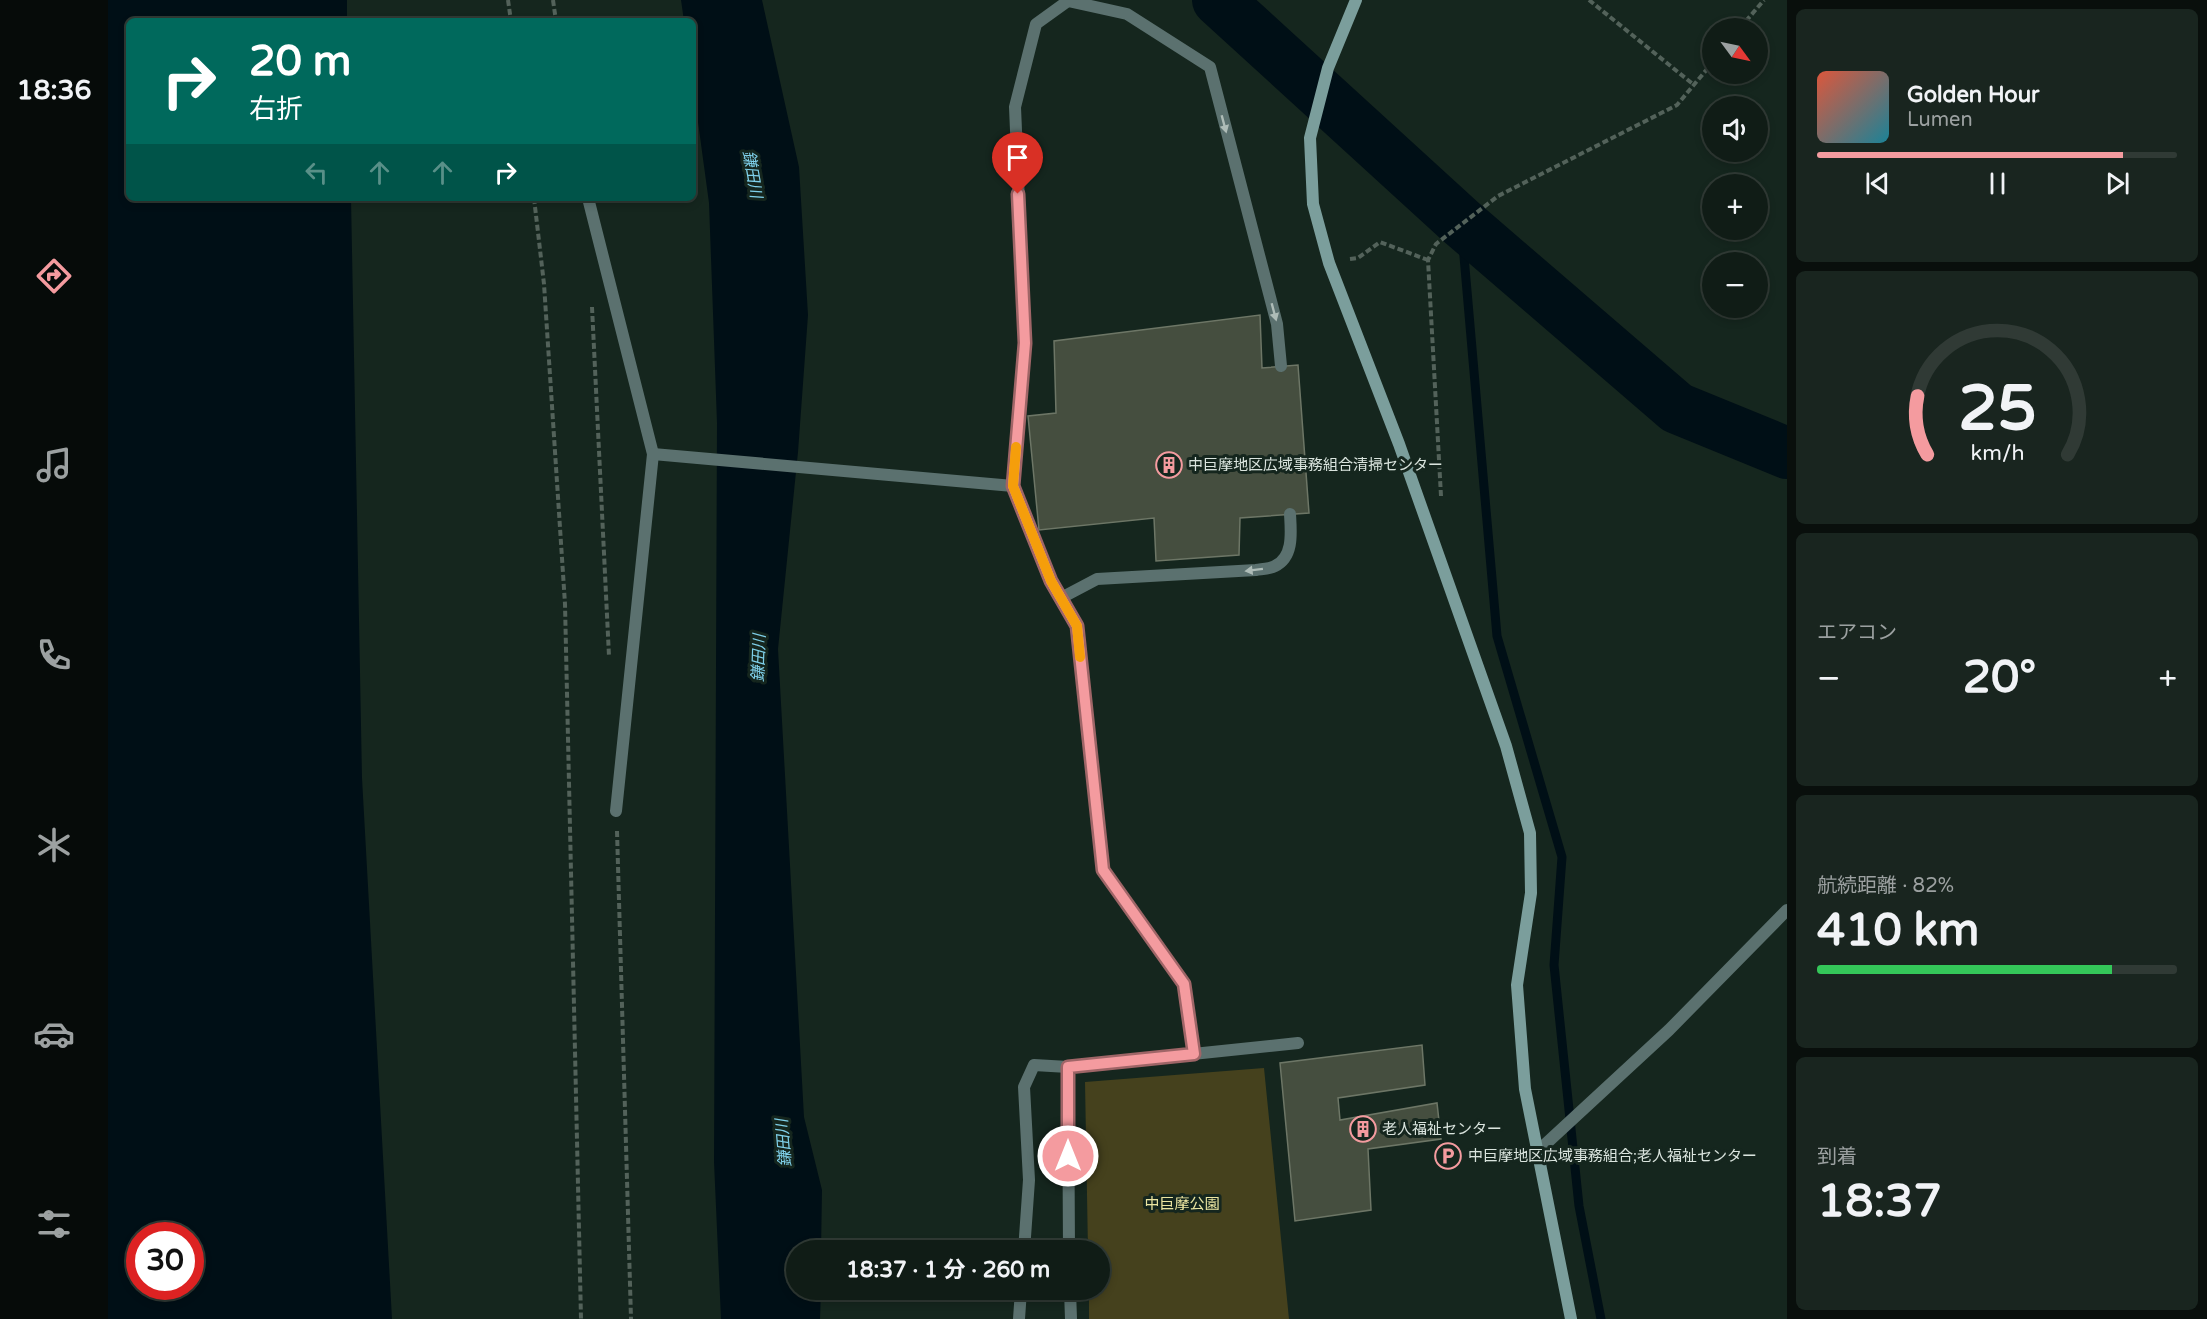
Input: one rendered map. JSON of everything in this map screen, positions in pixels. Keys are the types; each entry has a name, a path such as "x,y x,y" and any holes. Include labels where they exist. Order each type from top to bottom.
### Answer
{"street":[{"path":"1356,0 1326,73 1310,138 1313,204 1329,263 1360,339 1506,746 1530,833 1532,894 1517,985 1525,1089 1571,1319"},
{"path":"1194,1054 1184,984 1103,870 1077,626 1051,581 1013,486 1025,343 1015,107 1036,24 1068,1 1127,14 1210,67 1277,324 1281,366"},
{"path":"589,201 654,454 616,812"},
{"path":"654,454 1013,486"},
{"path":"1061,598 1097,579 1256,570 1276,566 1287,553 1292,540 1290,514"},
{"path":"1538,1151 1669,1030 1787,910"},
{"path":"1025,1240 1029,1180 1024,1087 1034,1065 1068,1067 1298,1043"},
{"path":"1068,1067 1069,1240"},
{"path":"1018,1319 1020,1300"},
{"path":"1070,1300 1071,1319"}],"path":[{"path":"508,0 511,18"},
{"path":"553,0 555,18"},
{"path":"1589,0 1694,85"},
{"path":"1749,18 1764,0"},
{"path":"1424,514 1441,495 1428,260 1436,244 1498,196 1677,105 1702,75"},
{"path":"534,201 544,284 565,604 581,1319"},
{"path":"1329,263 1358,258 1380,242 1428,260"}],"green space":[{"name":"中巨摩公園","path":"1264,1068 1289,1319 1089,1319 1089,1300 1110,1300 1110,1240 1088,1240 1085,1082"}],"water":[{"path":"108,0 347,0 347,18 126,18 126,201 351,201 362,778 392,1319 108,1319"},
{"name":"鎌田川","path":"681,0 762,0 799,167 808,315 798,452 778,649 804,1117 822,1190 821,1240 786,1240 786,1300 821,1300 820,1319 721,1319 714,1162 717,423 709,203 696,107 696,18 684,18"}],"building":[{"name":"中巨摩地区広域事務組合清掃センター","path":"1260,315 1262,368 1298,365 1309,513 1240,518 1239,555 1156,561 1154,518 1039,530 1028,416 1056,413 1054,341"},
{"name":"老人福祉センター","path":"1422,1045 1425,1085 1338,1098 1340,1120 1437,1103 1441,1139 1368,1149 1371,1210 1295,1221 1280,1063"}],"waterway":[{"path":"1218,0 1461,222 1677,408 1787,453"},
{"path":"1461,222 1497,636 1562,857 1554,965 1579,1206 1601,1319"}],"slow traffic":[{"path":"1016,447 1013,486 1051,581 1077,626 1080,657"}],"place":[{"name":"中巨摩地区広域事務組合清掃センター","path":"1169,465"},
{"name":"老人福祉センター","path":"1363,1129"},
{"name":"中巨摩地区広域事務組合;老人福祉センター","path":"1448,1156"}],"route":[{"path":"1018,194 1025,343 1013,486 1051,581 1077,626 1103,870 1184,984 1194,1054 1068,1067 1068,1156"}]}
